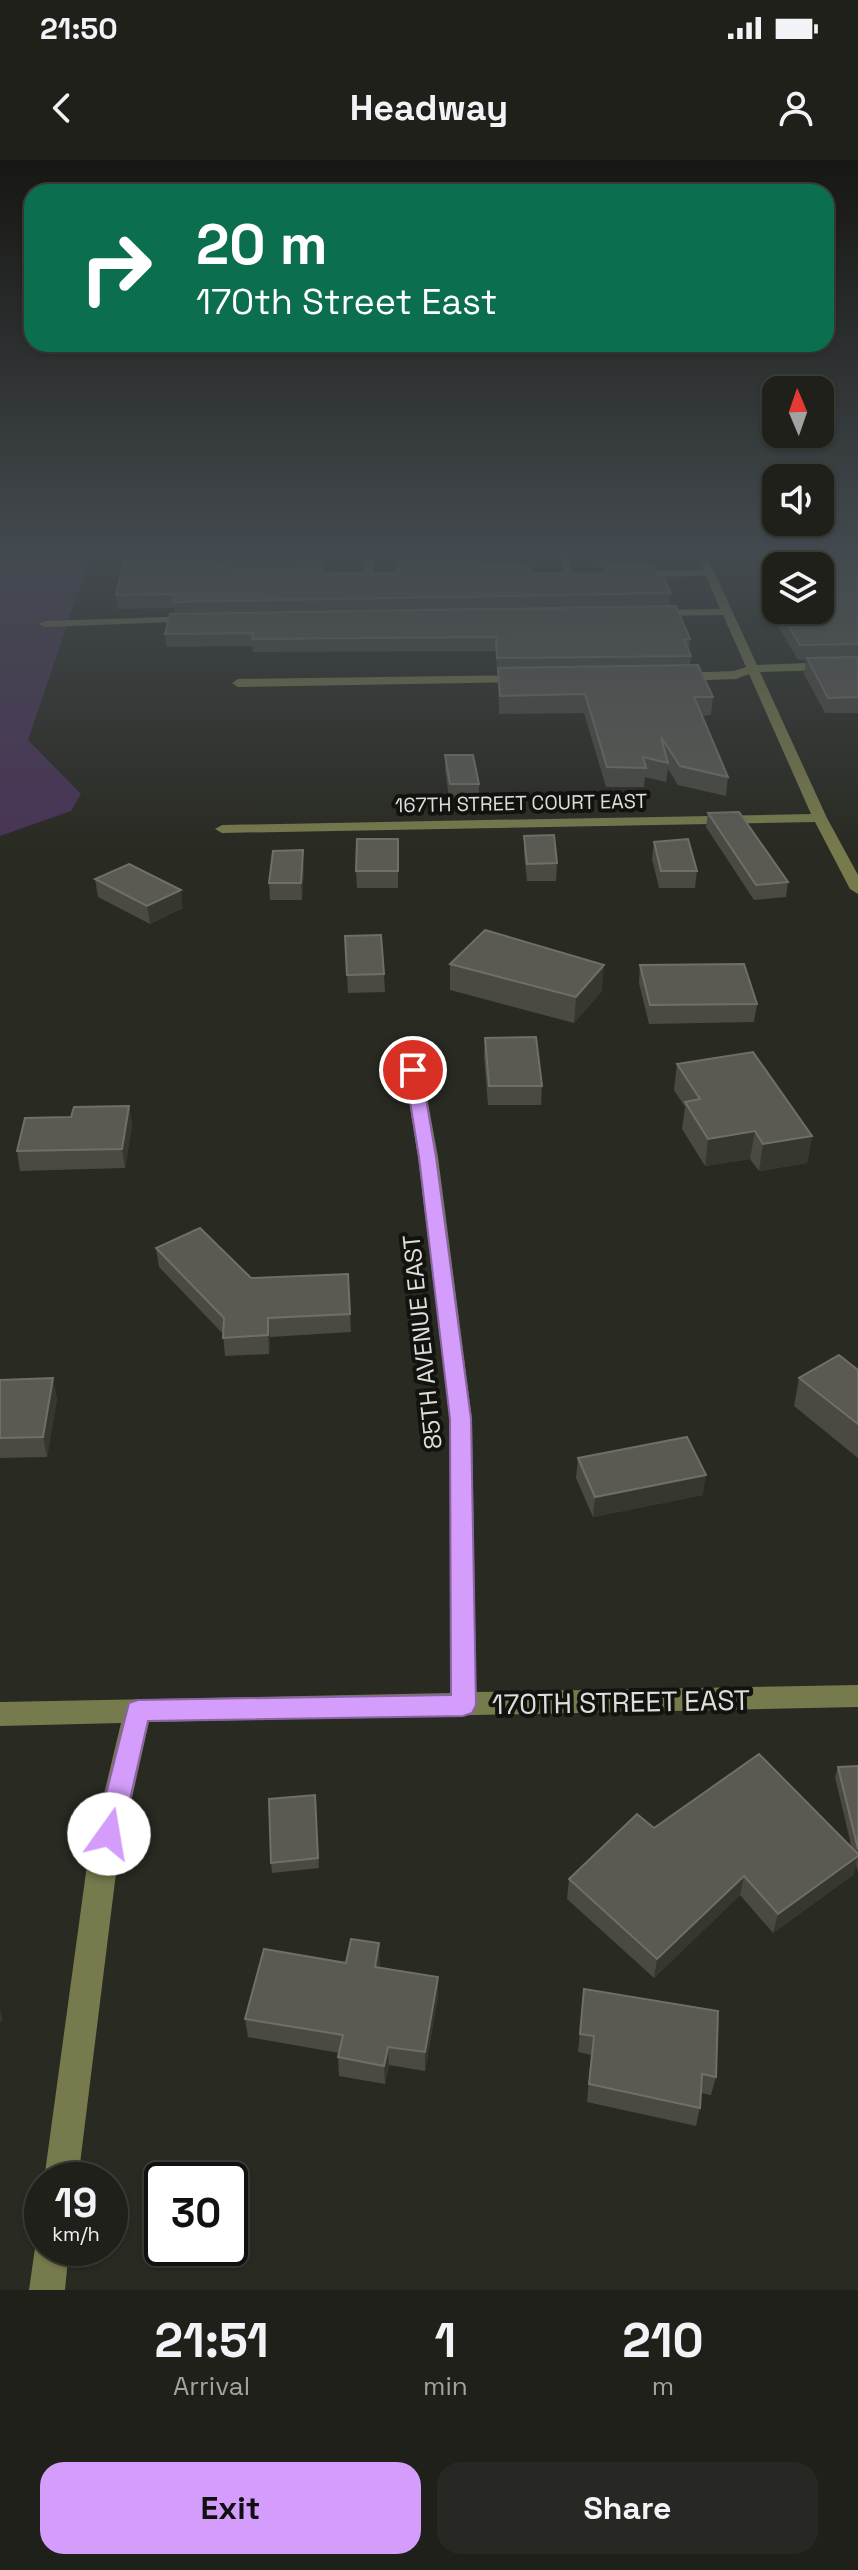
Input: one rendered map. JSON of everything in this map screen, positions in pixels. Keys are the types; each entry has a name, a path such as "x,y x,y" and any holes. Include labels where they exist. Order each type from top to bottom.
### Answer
{"street":[{"path":"745,651 820,818 858,889"},
{"path":"659,677 736,675 752,669 858,665"},
{"path":"238,683 534,679"},
{"name":"167TH STREET COURT EAST","path":"222,829 820,818"},
{"name":"85TH AVENUE EAST","path":"413,1070 428,1157 461,1419 463,1705"},
{"name":"170TH STREET EAST","path":"0,1714 858,1696"},
{"path":"63,2162 102,1865 138,1710"},
{"path":"47,2290 50,2266"}],"shaded area":[{"path":"0,651 58,651 28,740 81,794 71,811 0,836"}],"building":[{"path":"497,651 689,651 691,656 497,658"},
{"path":"858,657 858,697 828,698 807,658"},
{"path":"698,665 713,697 694,697 728,777 680,766 661,737 668,763 643,757 646,768 607,767 585,694 500,696 498,668"},
{"path":"445,755 473,755 479,784 450,784"},
{"path":"739,812 788,882 756,885 708,813"},
{"path":"554,835 557,863 527,864 524,836"},
{"path":"357,839 398,839 398,871 356,871"},
{"path":"688,839 697,871 661,871 654,842"},
{"path":"303,850 301,883 269,883 273,851"},
{"path":"129,864 181,890 147,906 95,879"},
{"path":"485,930 604,965 576,997 450,964"},
{"path":"381,935 384,974 347,975 345,936"},
{"path":"744,964 757,1004 650,1005 640,965"},
{"path":"536,1037 542,1086 489,1086 485,1038"},
{"path":"753,1052 812,1136 763,1144 755,1131 708,1139 685,1102 700,1099 677,1064"},
{"path":"129,1106 122,1149 17,1151 25,1118 71,1117 74,1107"},
{"path":"200,1228 251,1278 348,1274 350,1314 268,1318 268,1335 223,1338 224,1318 156,1248"},
{"path":"839,1355 858,1370 858,1424 799,1378"},
{"path":"53,1378 43,1437 0,1438 0,1380"},
{"path":"687,1437 706,1475 595,1497 578,1458"},
{"path":"759,1754 858,1856 778,1914 744,1876 657,1959 569,1879 637,1814 654,1828"},
{"path":"858,1766 858,1849 838,1767"},
{"path":"315,1795 318,1858 271,1863 269,1799"},
{"path":"351,1939 379,1943 375,1967 438,1977 425,2052 388,2047 384,2066 338,2057 343,2035 245,2019 264,1949 346,1963"},
{"path":"584,1989 718,2011 716,2077 702,2074 700,2108 589,2084 594,2036 580,2034"}],"route":[{"path":"109,1834 138,1710 463,1705 461,1419 428,1157 413,1070"}]}
